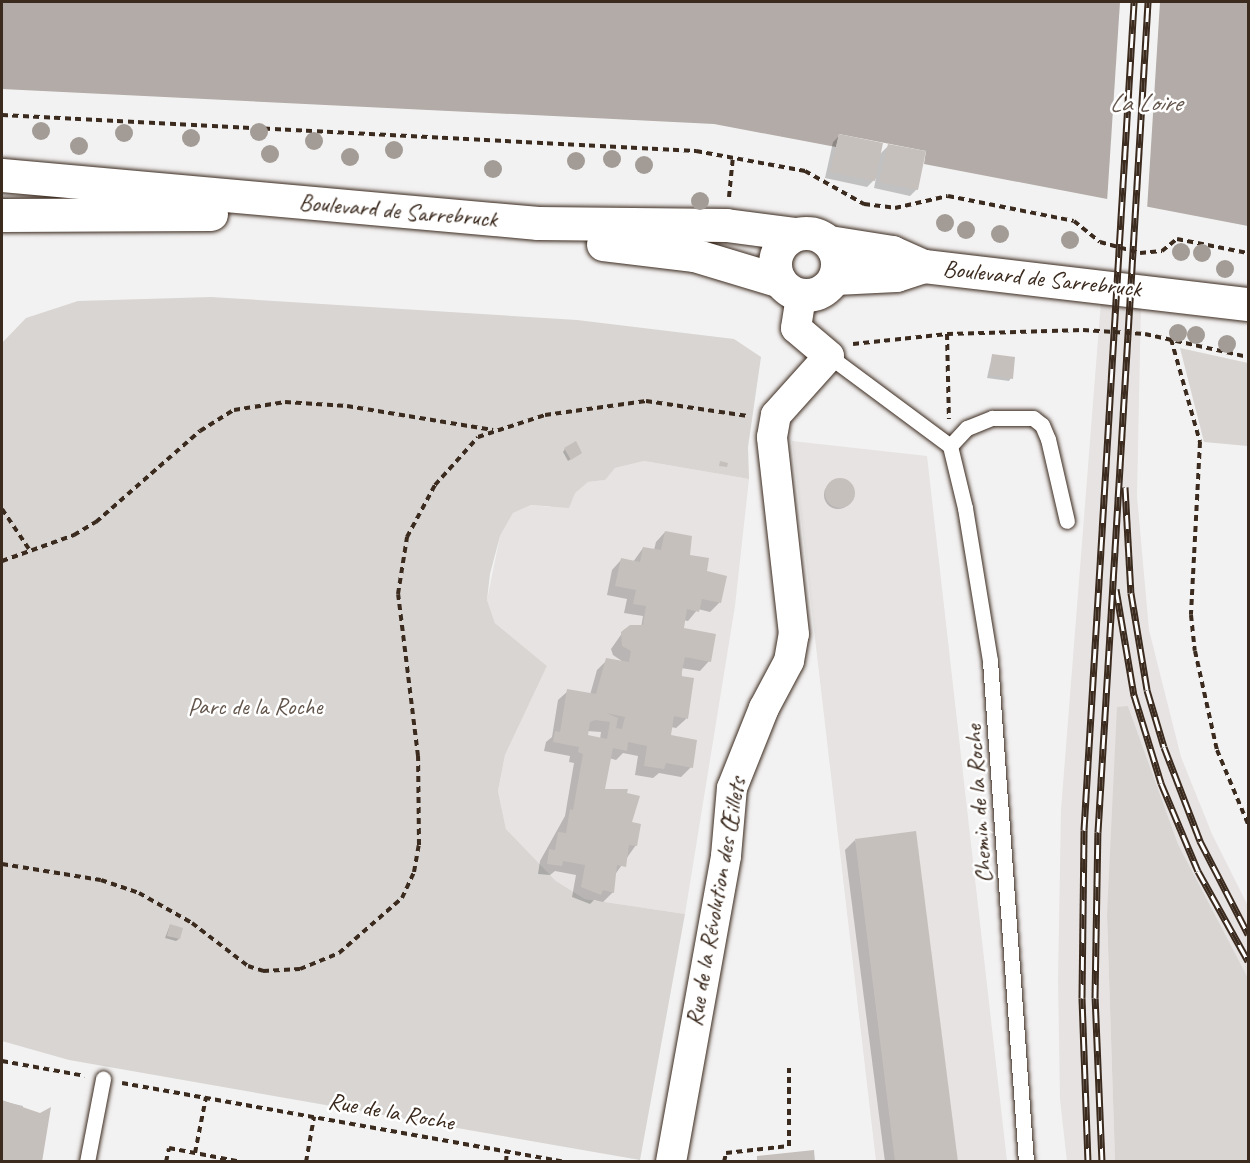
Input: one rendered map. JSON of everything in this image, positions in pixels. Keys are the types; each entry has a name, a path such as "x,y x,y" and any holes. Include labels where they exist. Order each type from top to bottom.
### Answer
{"main road":[{"name":"Boulevard de Sarrebruck","path":"2,175 556,225 726,225 795,234"},
{"name":"Boulevard de Sarrebruck","path":"2,215 273,215 665,250 722,262 790,288"},
{"path":"795,234 816,234 829,242 837,259 835,278 823,291 790,288 776,254 795,234"},
{"name":"Boulevard de Sarrebruck","path":"829,242 892,252 924,266 1248,304"},
{"name":"Boulevard de Sarrebruck","path":"835,278 896,274 924,266"},
{"name":"Boulevard de Sarrebruck","path":"1160,293 1248,320"}],"street":[{"path":"775,421 829,356 796,328 790,288"},
{"name":"Rue de la Révolution des Œillets","path":"671,1161 726,856 732,788 760,718 789,661 794,634 787,554 778,503 772,436 775,421"}],"lane":[{"path":"829,356 950,446 967,428 992,418 1033,418 1042,425 1048,439 1067,521"},
{"name":"Chemin de la Roche","path":"950,446 965,508 990,661 1026,1161"},
{"path":"87,1161 103,1079"}],"path":[{"path":"2,115 696,151 805,171 864,204 895,208 948,196 1074,222 1100,242 1140,253 1162,251 1176,239 1248,253"},
{"path":"829,356 843,346 947,334 1083,330 1145,334 1248,357"},
{"path":"947,334 950,446"},
{"path":"1171,339 1200,442 1191,615 1195,651 1217,750 1248,824"},
{"path":"2,864 101,880 139,893 192,923 248,966 263,971 281,973 325,961 376,925 402,898 414,872 418,845 418,756 398,594 407,537 435,485 478,437 493,430 545,415 646,401 710,408 775,421"},
{"path":"2,561 29,549 74,535 96,522 200,431 234,410 285,402 347,406 493,430"},
{"path":"2,509 29,549"},
{"path":"724,1161 726,1154 789,1146 789,1068"},
{"name":"Rue de la Roche","path":"195,1153 209,1098 564,1161"},
{"path":"306,1161 314,1117"},
{"path":"166,1161 169,1148 242,1161"},
{"path":"506,1161 507,1151"}],"shaded area":[{"path":"1101,301 1141,303 1137,496 1149,630 1181,757 1212,834 1248,906 1248,978 1178,844 1128,706 1107,915 1115,1161 1067,1162 1060,1099 1058,979 1061,810"},
{"path":"792,441 927,456 1007,1161 876,1161"},
{"path":"644,461 749,479 735,606 685,914 585,899 556,881 506,829 498,791 505,755 547,666 495,623 487,600 500,536 513,513 531,505 550,507 588,482 604,480 615,468"}],"green space":[{"name":"Parc de la Roche","path":"211,297 577,320 734,339 761,357 748,447 749,479 644,461 615,468 605,480 588,482 575,493 569,508 531,505 513,513 500,536 490,574 487,600 495,623 547,666 505,755 498,791 506,829 556,881 585,899 685,914 640,1160 69,1060 2,1041 2,343 26,318 78,301"},
{"path":"1180,348 1248,363 1248,446 1204,442"},
{"path":"1128,706 1178,844 1248,978 1248,1161 1115,1161 1107,915 1117,707"}],"water":[{"name":"La Loire","path":"2,2 1248,2 1248,226 924,164 926,151 839,134 836,147 714,124 2,89"}],"pier":[{"path":"1120,2 1160,2 1147,210 1107,202"}],"building":[{"path":"839,134 883,143 875,181 830,172"},
{"path":"888,144 926,151 918,190 879,182"},
{"path":"992,354 1015,357 1013,379 990,375"},
{"path":"576,441 582,453 571,460 564,448"},
{"path":"720,461 728,463 727,467 719,466"},
{"path":"840,478 851,482 855,493 851,504 840,508 829,504 825,493 829,482"},
{"path":"665,531 692,536 690,555 709,558 707,571 727,576 721,603 702,599 699,612 687,609 684,628 716,634 711,662 685,657 681,676 694,678 688,719 674,716 671,735 697,740 693,768 666,763 664,769 644,766 647,746 628,742 627,751 613,748 605,789 628,789 627,793 640,796 632,822 641,824 637,846 629,845 626,867 617,865 614,893 603,890 601,895 581,887 585,865 563,861 562,866 547,864 549,849 555,850 558,832 566,833 570,809 573,810 583,754 578,752 579,747 553,742 555,731 560,732 567,689 596,694 606,658 629,662 631,651 622,646 621,632 630,625 643,625 646,606 633,604 636,590 615,586 621,558 640,562 643,547 661,550","holes":["606,713 625,717 622,729 616,728 618,718","595,720 610,722 607,739 588,735 590,722"]},
{"path":"916,831 958,1162 895,1162 855,839"},
{"path":"170,924 183,928 180,939 167,936"},
{"path":"2,1100 40,1113 51,1107 42,1162 2,1162"},
{"path":"814,1150 815,1162 757,1162 757,1156"}],"railway":[{"path":"1088,1162 1082,998 1084,830 1134,2"},
{"path":"1102,1162 1095,998 1098,832 1148,2"},
{"path":"1125,487 1131,593 1147,690 1164,747 1200,841 1248,934"},
{"path":"1116,589 1134,695 1161,783 1198,871 1248,961"}]}
